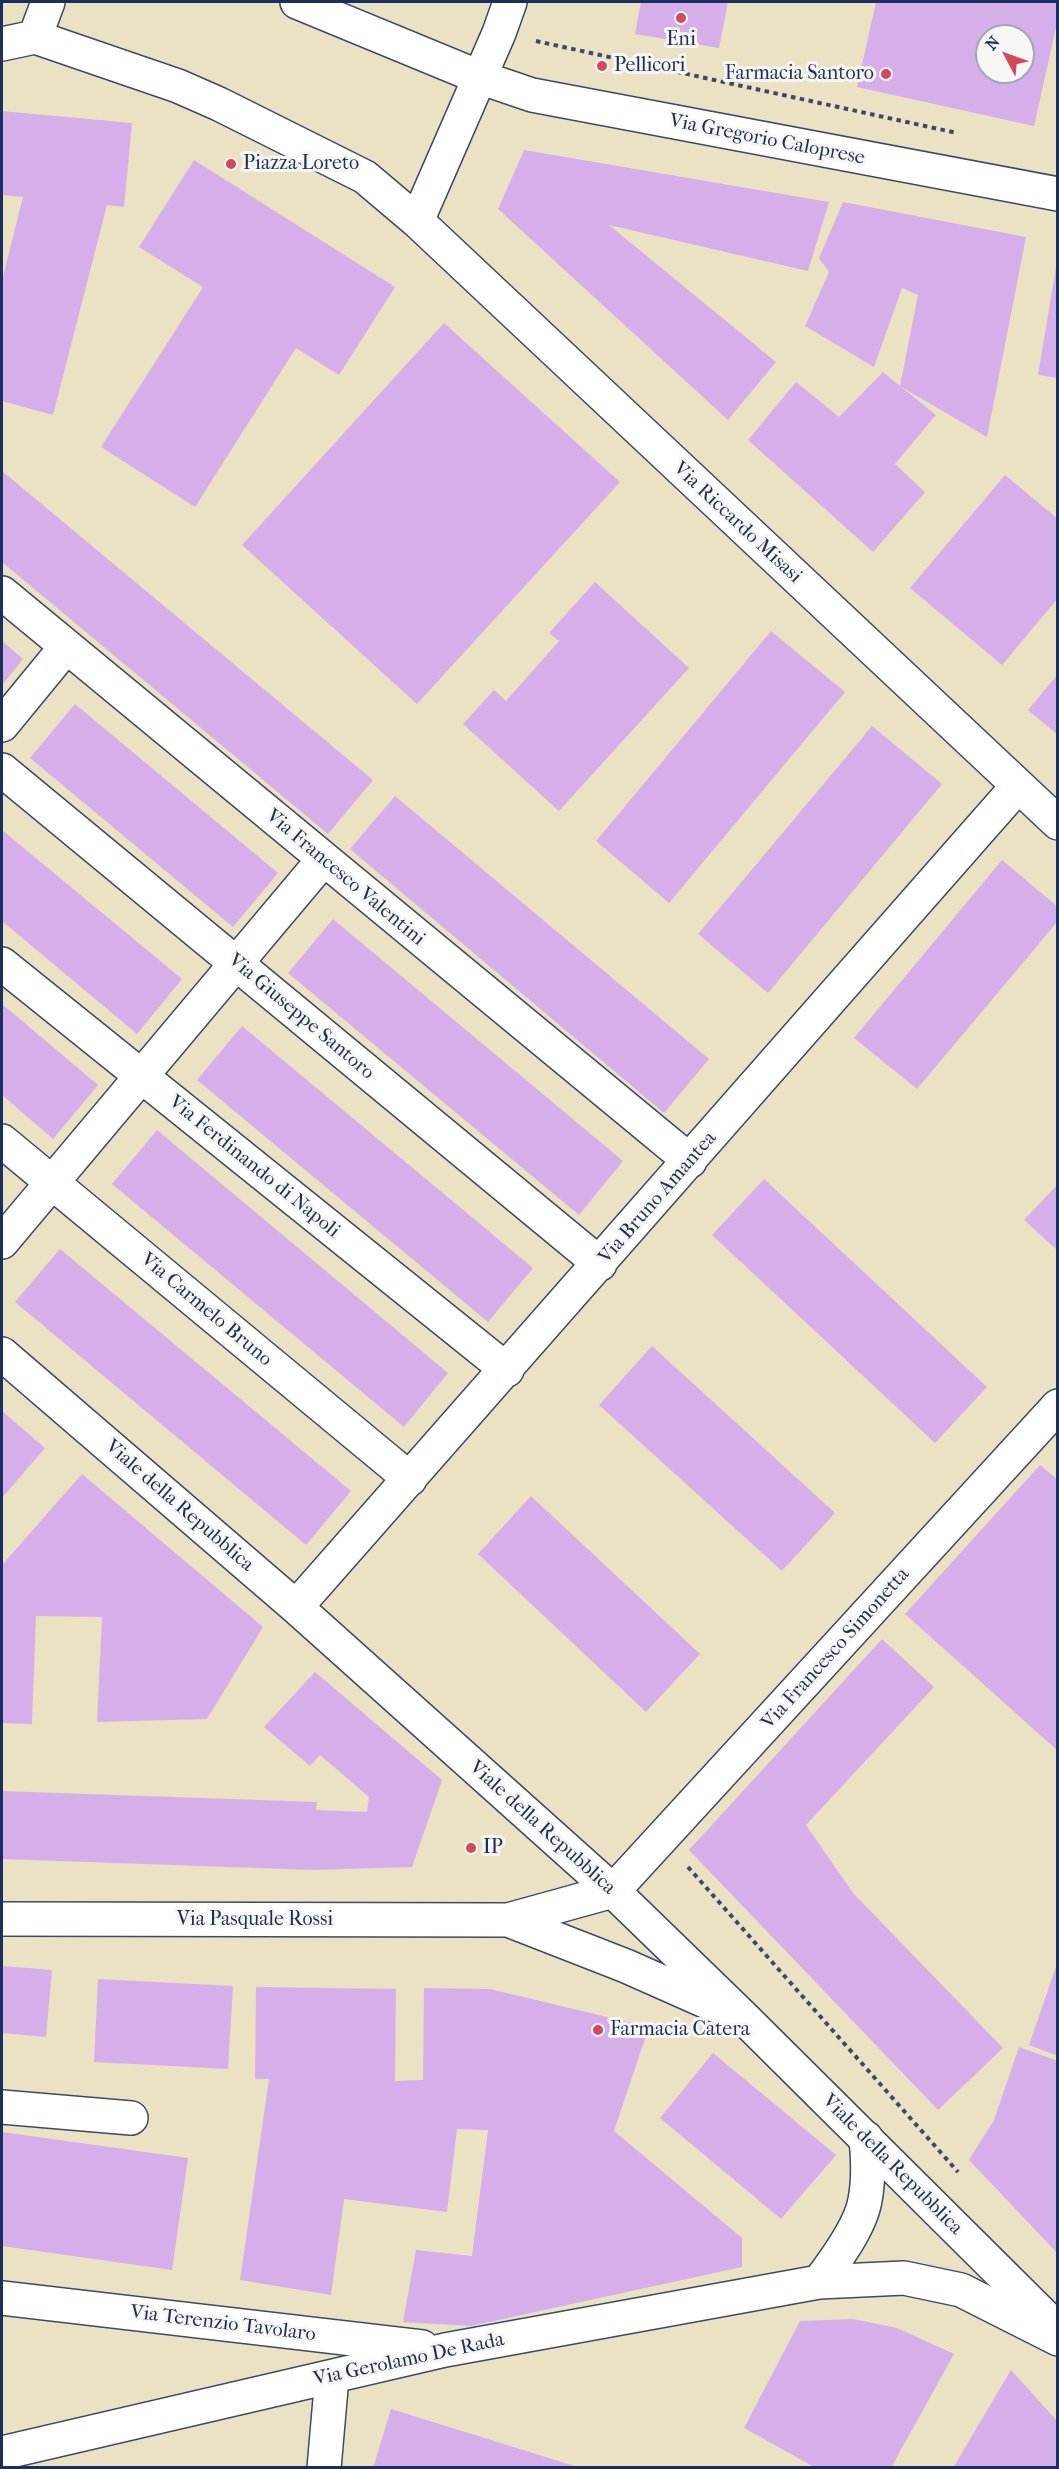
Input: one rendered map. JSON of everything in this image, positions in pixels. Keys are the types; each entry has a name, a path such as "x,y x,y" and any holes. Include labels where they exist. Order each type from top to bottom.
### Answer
{"street":[{"path":"35,37 48,2"},
{"path":"297,2 479,77"},
{"path":"2,44 35,37 177,86 219,104 365,177 417,221 499,33 510,2"},
{"name":"Via Gregorio Caloprese","path":"479,77 532,95 1058,194"},
{"name":"Via Riccardo Misasi","path":"417,221 1017,787 1058,823"},
{"name":"Via Francesco Valentini","path":"2,593 690,1161"},
{"path":"2,725 66,646"},
{"name":"Via Giuseppe Santoro","path":"2,770 600,1264"},
{"name":"Via Bruno Amantea","path":"296,1607 507,1370 1017,787"},
{"path":"2,1242 323,860"},
{"name":"Via Ferdinando di Napoli","path":"2,964 507,1370"},
{"name":"Via Carmelo Bruno","path":"2,1141 410,1479"},
{"name":"Viale della Repubblica","path":"2,1354 296,1607 613,1891 866,2138 1058,2330"},
{"name":"Via Francesco Simonetta","path":"613,1891 677,1824 1058,1406"},
{"name":"Via Pasquale Rossi","path":"2,1919 508,1920 613,1891"},
{"name":"Via Pasquale Rossi","path":"508,1920 626,1966 744,2018"},
{"path":"2,2107 131,2118"},
{"path":"819,2282 844,2249 865,2201 868,2160 866,2138"},
{"name":"Via Gerolamo De Rada","path":"2,2453 445,2350 819,2282 904,2278 961,2290 1058,2339"},
{"name":"Via Terenzio Tavolaro","path":"2,2298 445,2350"},
{"path":"324,2468 332,2376"}],"path":[{"path":"499,33 964,134"},
{"path":"677,1824 693,1837 675,1853 964,2179"}],"building":[{"name":"Eni","path":"641,2 728,2 719,48 635,34"},
{"path":"876,2 1058,2 1058,19 1034,126 857,87"},
{"path":"2,111 132,123 124,207 107,205 53,415 2,401 2,280 23,197 2,195"},
{"path":"524,150 829,202 808,271 609,225 776,362 728,420 498,209"},
{"path":"194,160 395,287 339,375 296,348 195,507 101,447 203,287 139,247"},
{"path":"843,202 1026,237 987,437 900,386 918,295 902,288 874,367 805,326 829,272 819,258"},
{"path":"1056,267 1058,267 1058,378 1038,375"},
{"path":"444,323 620,482 417,704 242,545"},
{"path":"883,372 936,415 895,464 925,492 873,552 748,440 796,382 839,417"},
{"path":"2,471 373,780 328,834 2,562"},
{"path":"1005,475 1058,519 1058,598 1002,665 910,588"},
{"path":"595,582 689,668 559,811 463,724 494,690 506,701 559,641 549,633"},
{"path":"771,631 845,692 669,903 596,841"},
{"path":"2,641 23,659 2,685"},
{"path":"1058,674 1058,735 1028,710"},
{"path":"75,704 278,873 233,927 30,758"},
{"path":"872,726 942,784 768,993 698,934"},
{"path":"395,796 709,1059 664,1113 350,849"},
{"path":"2,830 182,979 137,1034 2,921"},
{"path":"1002,860 1058,907 1058,921 917,1089 854,1038"},
{"path":"333,919 623,1161 579,1215 288,973"},
{"path":"2,1004 98,1085 53,1139 2,1095"},
{"path":"242,1026 533,1268 488,1322 197,1080"},
{"path":"157,1130 448,1373 404,1427 112,1184"},
{"path":"764,1179 987,1387 935,1443 712,1235"},
{"path":"1058,1184 1058,1251 1024,1220"},
{"path":"60,1249 351,1491 306,1545 15,1302"},
{"path":"652,1346 835,1513 782,1571 599,1405"},
{"path":"2,1411 45,1448 2,1498"},
{"path":"1040,1465 1058,1480 1058,1751 905,1614"},
{"path":"82,1474 263,1627 207,1719 97,1722 102,1617 36,1616 32,1724 2,1723 2,1565"},
{"path":"531,1496 700,1654 646,1712 478,1554"},
{"path":"882,1639 934,1687 806,1825 853,1893 1003,2048 938,2110 689,1850"},
{"path":"315,1672 442,1780 412,1867 314,1870 2,1859 2,1791 317,1802 316,1810 367,1812 369,1797 320,1755 310,1766 264,1727"},
{"path":"1058,1964 1058,2056 1029,2045"},
{"path":"2,1966 52,1970 46,2037 2,2033"},
{"path":"98,1979 233,1986 228,2069 94,2062"},
{"path":"256,1987 396,1989 395,2081 423,2080 424,1988 490,1989 649,2027 614,2131 742,2238 742,2267 471,2326 403,2322 416,2250 472,2256 488,2130 457,2129 447,2212 344,2199 331,2295 240,2280 269,2079 255,2079"},
{"path":"1019,2047 1058,2061 1058,2254 969,2160 994,2120"},
{"path":"713,2053 836,2155 781,2219 660,2118"},
{"path":"2,2132 188,2158 172,2270 2,2246"},
{"path":"853,2319 897,2328 954,2354 891,2468 816,2468 744,2428 800,2321"},
{"path":"1011,2370 1058,2422 1058,2468 953,2468"},
{"path":"391,2409 578,2467 578,2468 373,2468"}],"place":[{"name":"Eni","path":"681,18"},
{"name":"Pellicori","path":"602,66"},
{"name":"Farmacia Santoro","path":"886,74"},
{"name":"Piazza Loreto","path":"231,164"},
{"name":"IP","path":"471,1848"},
{"name":"Farmacia Catera","path":"598,2030"}]}
